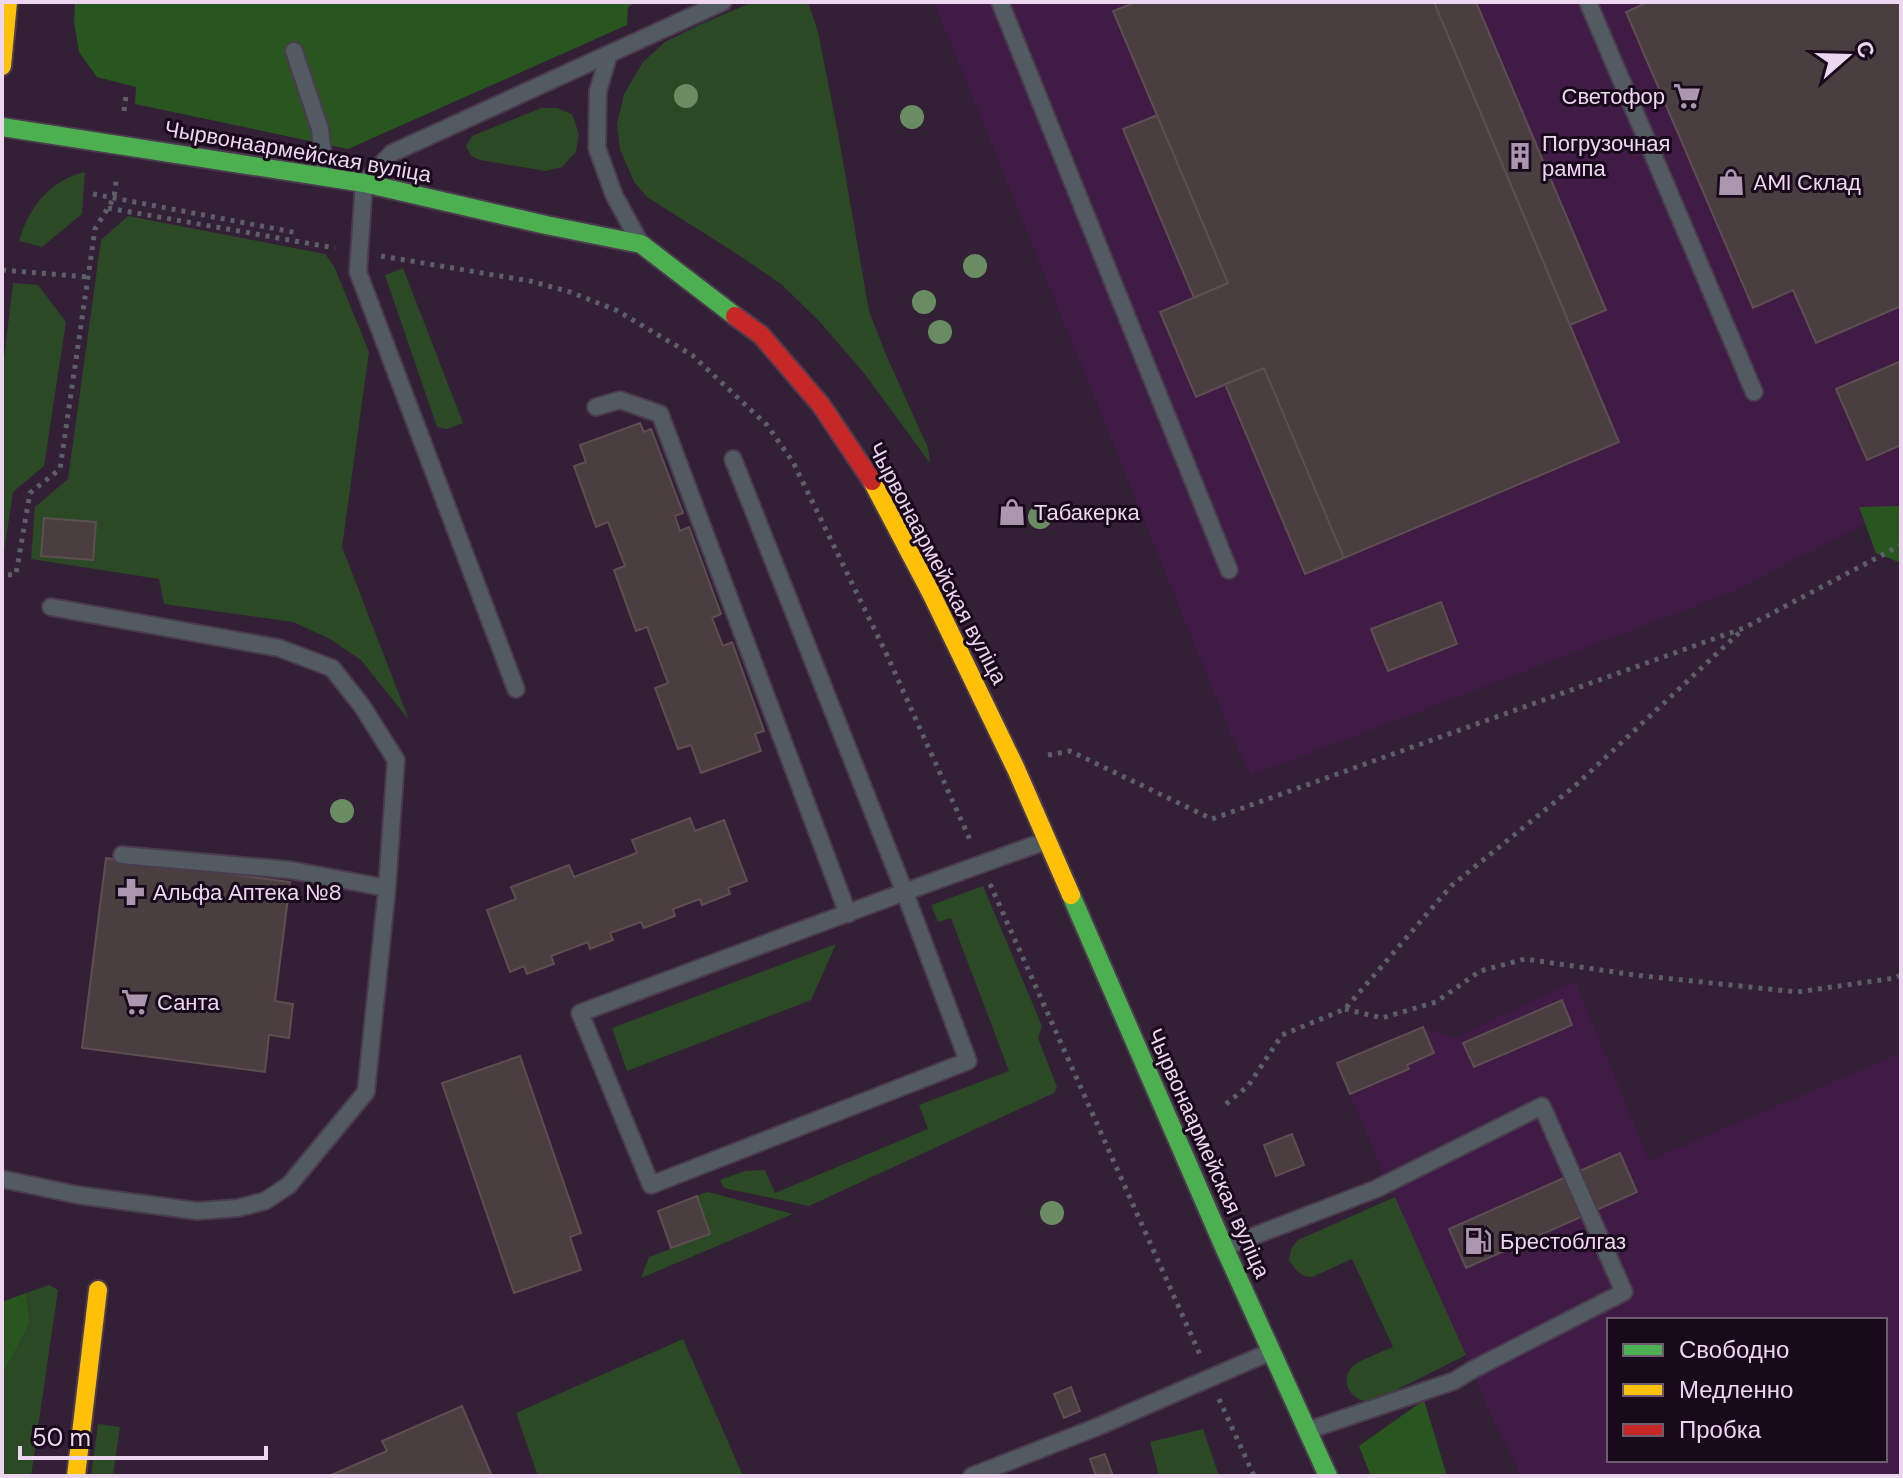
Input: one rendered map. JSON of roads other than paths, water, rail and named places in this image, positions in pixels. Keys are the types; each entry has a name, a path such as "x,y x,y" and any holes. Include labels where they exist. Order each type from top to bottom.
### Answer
{"street":[{"path":"2,66 8,2"},
{"name":"Чырвонаармейская вуліца","path":"2,127 364,183 641,244 761,335 830,417 871,479 931,593 1016,769 1270,1352 1308,1430 1321,1474"},
{"path":"76,1476 98,1290"}],"lane":[{"path":"516,689 358,272 364,183 392,153 723,2"},
{"path":"1000,2 1229,570"},
{"path":"1588,2 1754,392"},
{"path":"294,51 320,129 325,176"},
{"path":"609,54 598,91 597,148 614,195 641,244"},
{"path":"596,407 620,400 660,414 848,914"},
{"path":"733,459 905,893 968,1061 651,1185 580,1013 905,893 981,864 1047,840"},
{"path":"2,1179 78,1195 197,1211 238,1208 265,1201 289,1185 366,1092 387,888 396,760 362,706 332,668 279,648 51,607"},
{"path":"122,855 290,870 387,888"},
{"path":"1224,1247 1376,1189 1542,1106 1624,1292 1454,1381 1308,1430"},
{"path":"972,1476 1097,1427 1270,1352"}],"place":[{"name":"Светофор","path":"1687,96"},
{"name":"Погрузочная рампа","path":"1520,156"},
{"name":"AMI Склад","path":"1731,182"},
{"name":"Табакерка","path":"1012,512"},
{"name":"Альфа Аптека №8","path":"131,892"},
{"name":"Санта","path":"135,1002"},
{"name":"Брестоблгаз","path":"1478,1241"}]}
